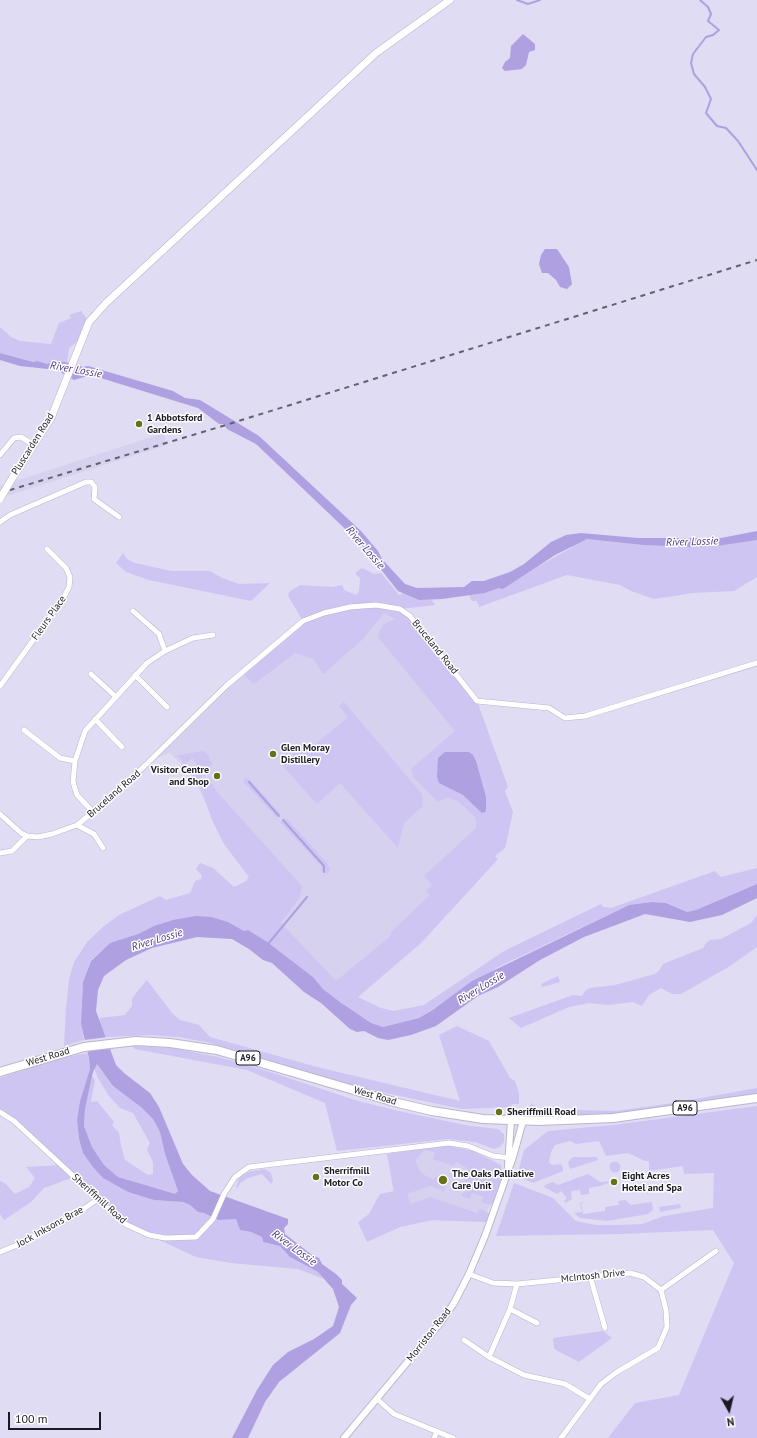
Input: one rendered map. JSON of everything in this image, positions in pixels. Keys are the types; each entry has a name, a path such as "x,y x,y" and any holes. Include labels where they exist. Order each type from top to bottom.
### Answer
{"highway":[{"name":"West Road","path":"0,1072 84,1047 136,1041 170,1043 217,1050 398,1103 465,1116 523,1121 613,1118 757,1098"}],"main road":[{"name":"Pluscarden Road","path":"0,499 51,418 64,388 88,322 106,303 376,53 450,0"}],"street":[{"path":"0,455 14,438 21,437 34,445"},
{"path":"0,522 10,515 86,482 91,482 95,487 94,499 119,517"},
{"name":"Fleurs Place","path":"0,686 63,600 69,587 70,578 66,568 47,549"},
{"name":"Bruceland Road","path":"27,836 38,837 52,834 77,825 146,766 226,686 303,621 337,610 376,605 400,609 410,616 477,701 549,708 564,718 585,716 757,663"},
{"path":"133,611 159,634 165,651"},
{"path":"93,812 77,795 73,782 75,761 82,736 115,696 147,663 165,651 193,638 213,635"},
{"path":"91,674 115,696"},
{"path":"135,675 168,707"},
{"path":"95,719 122,747"},
{"path":"24,730 60,758 75,761"},
{"path":"0,814 21,833 27,836 12,851 0,853"},
{"name":"Bruceland Road","path":"77,825 94,834 103,848"},
{"name":"Sheriffmill Road","path":"0,1112 14,1121 125,1224 149,1235 164,1238 196,1237 213,1220 224,1194 235,1177 244,1170 274,1164 449,1143 468,1146 493,1156 511,1158"},
{"name":"Morriston Road","path":"511,1120 511,1158"},
{"name":"Morriston Road","path":"344,1438 440,1324 469,1274 485,1236 508,1171 523,1121"},
{"name":"Jock Inksons Brae","path":"0,1252 27,1241 98,1199"},
{"path":"561,1438 601,1384 617,1372 658,1348 668,1326 661,1290 716,1251"},
{"name":"McIntosh Drive","path":"469,1274 493,1283 517,1284 630,1273 644,1277 661,1290"},
{"path":"590,1276 605,1328"},
{"path":"489,1357 510,1309 517,1284"},
{"path":"510,1309 537,1323"},
{"path":"464,1340 489,1357 524,1375 565,1384 590,1398"},
{"path":"377,1399 394,1414 453,1438"},
{"path":"434,1438 437,1432"}],"shaded area":[{"path":"81,311 89,322 82,338 69,348 67,363 57,361 47,364 37,361 33,362 0,353 0,327 11,337 20,341 51,344 59,323 71,318 69,315"},
{"path":"164,433 167,445 0,498 0,486"},
{"path":"587,539 643,545 688,547 717,546 757,540 757,577 734,591 693,593 654,599 631,591 620,585 567,575 479,607 477,601 472,601 469,595 485,593 499,588 571,548 577,543"},
{"path":"123,553 127,559 135,563 171,571 210,571 222,578 239,584 270,583 251,601 149,580 126,572 116,563"},
{"path":"362,568 374,574 381,573 399,595 404,593 419,600 431,599 435,605 400,609 410,616 477,701 508,787 505,791 513,812 505,848 495,856 498,859 421,943 358,997 381,1008 394,1011 424,1005 504,951 601,904 603,907 611,908 715,871 721,877 757,868 757,884 696,910 687,912 666,903 652,902 629,905 500,966 419,1018 383,1027 371,1023 340,1002 323,989 313,977 248,930 244,931 228,922 154,926 138,934 110,943 91,960 83,982 81,1024 84,1040 64,1046 69,980 74,962 87,942 104,926 119,915 160,896 166,900 190,893 195,881 201,879 202,876 196,869 200,863 213,868 234,887 246,881 249,877 224,844 213,822 199,784 196,785 191,774 200,768 192,758 185,764 178,757 174,756 203,751 209,755 209,759 213,764 203,772 199,782 205,781 212,784 218,793 302,886 300,897 281,923 336,981 392,935 390,933 430,895 426,891 432,885 424,876 476,828 476,818 459,802 448,797 438,802 414,778 411,769 455,731 378,637 384,624 395,619 384,613 362,640 323,674 313,659 295,653 254,684 244,675 303,621 288,596 289,592 300,585 333,587 342,585 344,590 356,595 359,592 360,578 355,573"},
{"name":"Glen Moray Distillery","path":"376,609 397,615 472,703 505,848 495,856 498,859 421,943 357,997 272,936 288,913 224,844 191,774 170,753 157,756 226,686 289,634"},
{"path":"344,702 422,794 423,806 404,823 398,848 340,783 317,804 281,764 306,743 311,748 348,717 339,706"},
{"path":"246,778 249,779 281,815 277,818 243,781"},
{"path":"284,818 287,819 328,864 330,869 328,874 321,871 321,866 280,822"},
{"path":"757,915 757,947 730,966 681,994 672,994 661,988 649,995 642,1006 633,1002 608,1005 589,1003 569,1007 521,1028 509,1018 573,995 582,996 586,990 590,988 615,985 655,974 659,971 663,964 703,948 710,940 721,939 751,923"},
{"path":"558,976 560,982 542,987 541,984"},
{"path":"147,980 172,1013 180,1020 199,1025 210,1037 317,1067 460,1101 439,1035 457,1026 489,1041 510,1078 515,1081 519,1093 519,1104 513,1104 510,1107 462,1109 362,1088 211,1043 179,1037 149,1035 106,1037 100,1023 100,1018 125,1015 132,1006 132,998"},
{"path":"132,1046 172,1048 218,1057 264,1070 358,1101 470,1126 498,1129 504,1134 504,1142 500,1147 494,1149 475,1142 448,1139 337,1151 325,1103 247,1070 135,1049"},
{"path":"88,1053 90,1069 80,1101 77,1120 79,1139 83,1153 103,1178 128,1192 154,1200 183,1202 190,1205 198,1212 204,1213 216,1220 236,1219 240,1230 251,1232 262,1237 263,1242 280,1246 290,1257 318,1272 324,1279 298,1269 231,1263 196,1257 125,1224 74,1177 44,1188 31,1202 4,1220 0,1214 0,1181 6,1184 15,1194 29,1187 35,1178 26,1167 60,1165 14,1121 0,1112 0,1078 61,1058"},
{"path":"97,1064 113,1086 142,1108 153,1119 160,1132 165,1154 178,1191 175,1195 118,1177 104,1165 92,1147 84,1126 85,1109 92,1076 95,1080 91,1102 97,1101 114,1122 112,1125 119,1133 125,1160 148,1175 153,1174 153,1162 147,1150 150,1143 133,1113 120,1108 109,1096 94,1068"},
{"path":"757,1088 757,1094 616,1114 554,1117 554,1115 534,1114 529,1111 528,1108 532,1103 537,1109 616,1111 673,1103"},
{"path":"757,1106 757,1438 608,1438 635,1403 679,1395 734,1263 713,1230 621,1234 496,1236 514,1183 553,1198 576,1221 596,1225 642,1224 664,1216 713,1208 714,1173 684,1174 683,1166 649,1171 649,1161 645,1161 628,1153 606,1156 599,1141 576,1144 570,1141 555,1145 551,1152 549,1162 552,1165 561,1164 563,1171 533,1183 517,1176 524,1150 548,1131 613,1125"},
{"name":"The Oaks Palliative Care Unit","path":"445,1145 473,1151 501,1165 502,1175 493,1203 490,1205 481,1202 483,1197 472,1193 470,1199 462,1196 462,1194 466,1191 461,1182 468,1179 470,1175 467,1168 456,1162 454,1166 433,1159 435,1152 424,1150 415,1161 421,1173 434,1180 435,1177 438,1177 436,1182 446,1185 444,1191 430,1186 407,1194 411,1204 430,1197 477,1213 479,1209 487,1212 489,1213 486,1222 432,1220 400,1227 367,1242 358,1222 369,1214 380,1194 394,1191 387,1154"},
{"name":"The Oaks Palliative Care Unit","path":"438,1147 495,1169 490,1203 484,1222 432,1220 400,1227 387,1154"},
{"path":"573,1157 597,1157 598,1160 570,1169 568,1162"},
{"path":"615,1161 619,1163 621,1167 619,1171 615,1173 611,1171 609,1167 611,1163"},
{"path":"265,1169 271,1173 273,1181 271,1184 262,1174 248,1178 240,1183 238,1188 236,1187 239,1178 248,1172"},
{"path":"588,1174 600,1182 614,1181 589,1188 589,1194 581,1195 580,1190 571,1191 572,1199 565,1203 564,1201 567,1198 561,1191 557,1194 544,1187 545,1185 553,1182 558,1185"},
{"path":"625,1200 631,1205 652,1202 653,1210 648,1214 607,1221 580,1218 574,1213 582,1212 580,1203 584,1202 581,1204 583,1214 605,1211 605,1207 619,1205 618,1201"},
{"path":"680,1204 681,1208 660,1212 659,1207"},
{"path":"603,1331 612,1338 579,1362 554,1349 553,1338"}],"water":[{"path":"523,34 535,44 535,50 529,52 526,65 522,69 505,71 502,68 505,62 510,58 511,46"},
{"path":"545,249 557,249 569,267 572,284 567,289 560,287 556,280 548,273 542,273 539,264 541,255"},
{"name":"River Lossie","path":"0,353 33,362 37,361 47,364 57,361 78,364 82,367 88,366 173,391 185,398 200,400 259,436 361,531 378,551 382,559 405,584 417,588 464,587 472,581 484,581 510,572 524,564 551,542 566,535 581,533 638,538 721,538 757,531 757,540 717,546 688,547 643,545 587,539 555,555 503,589 499,588 485,593 442,599 419,600 398,591 361,544 256,444 227,429 224,424 219,424 198,408 91,375 74,380 57,370 20,366 0,360"},
{"path":"445,752 469,752 473,755 486,797 485,812 482,813 463,795 439,783 437,777 438,758"},
{"name":"River Lossie","path":"757,884 757,898 722,915 690,922 645,914 584,937 540,960 498,987 478,996 436,1026 411,1035 388,1040 378,1038 364,1031 357,1032 350,1029 321,1003 304,992 272,963 263,960 249,949 232,939 197,937 152,948 126,960 104,976 98,990 96,1011 116,1065 150,1093 159,1107 183,1164 192,1175 210,1191 288,1219 288,1224 284,1228 285,1234 312,1255 319,1258 322,1264 336,1274 342,1280 342,1284 357,1298 351,1305 340,1333 279,1382 265,1402 248,1438 232,1438 257,1390 273,1365 288,1352 314,1339 333,1326 339,1307 333,1289 318,1272 290,1257 280,1246 263,1242 262,1237 251,1232 240,1230 236,1219 218,1220 204,1213 198,1212 190,1205 183,1202 154,1200 128,1192 103,1178 93,1167 83,1153 79,1139 77,1120 80,1101 90,1069 81,1024 83,982 91,961 110,943 138,934 154,926 173,920 196,916 211,917 228,922 244,931 248,930 267,942 313,977 323,989 340,1002 371,1023 383,1027 419,1018 434,1009 472,981 629,905 652,902 666,903 687,912 696,910","holes":["97,1064 113,1086 142,1108 153,1119 160,1132 165,1154 178,1191 175,1194 118,1177 104,1165 92,1147 84,1126 85,1109 93,1072"]}],"pier":[{"path":"108,1037 113,1047 86,1052 84,1040"}],"waterway":[{"path":"517,0 528,4 540,0"},
{"path":"700,0 708,7 711,14 708,21 719,30 713,35 706,37 693,54 691,63 694,74 705,87 711,99 706,113 717,126 726,128 738,141 757,170"},
{"path":"249,782 279,816"},
{"path":"283,820 324,866 324,872"},
{"path":"268,944 307,897"}],"railway":[{"path":"0,493 216,428 757,260"}],"place":[{"name":"1 Abbotsford Gardens","path":"139,424"},
{"name":"Glen Moray Distillery","path":"273,754"},
{"name":"Visitor Centre and Shop","path":"217,776"},
{"name":"Sheriffmill Road","path":"499,1112"},
{"name":"Sherrifmill Motor Co","path":"316,1177"},
{"name":"The Oaks Palliative Care Unit","path":"443,1180"},
{"name":"Eight Acres Hotel and Spa","path":"614,1182"}]}
